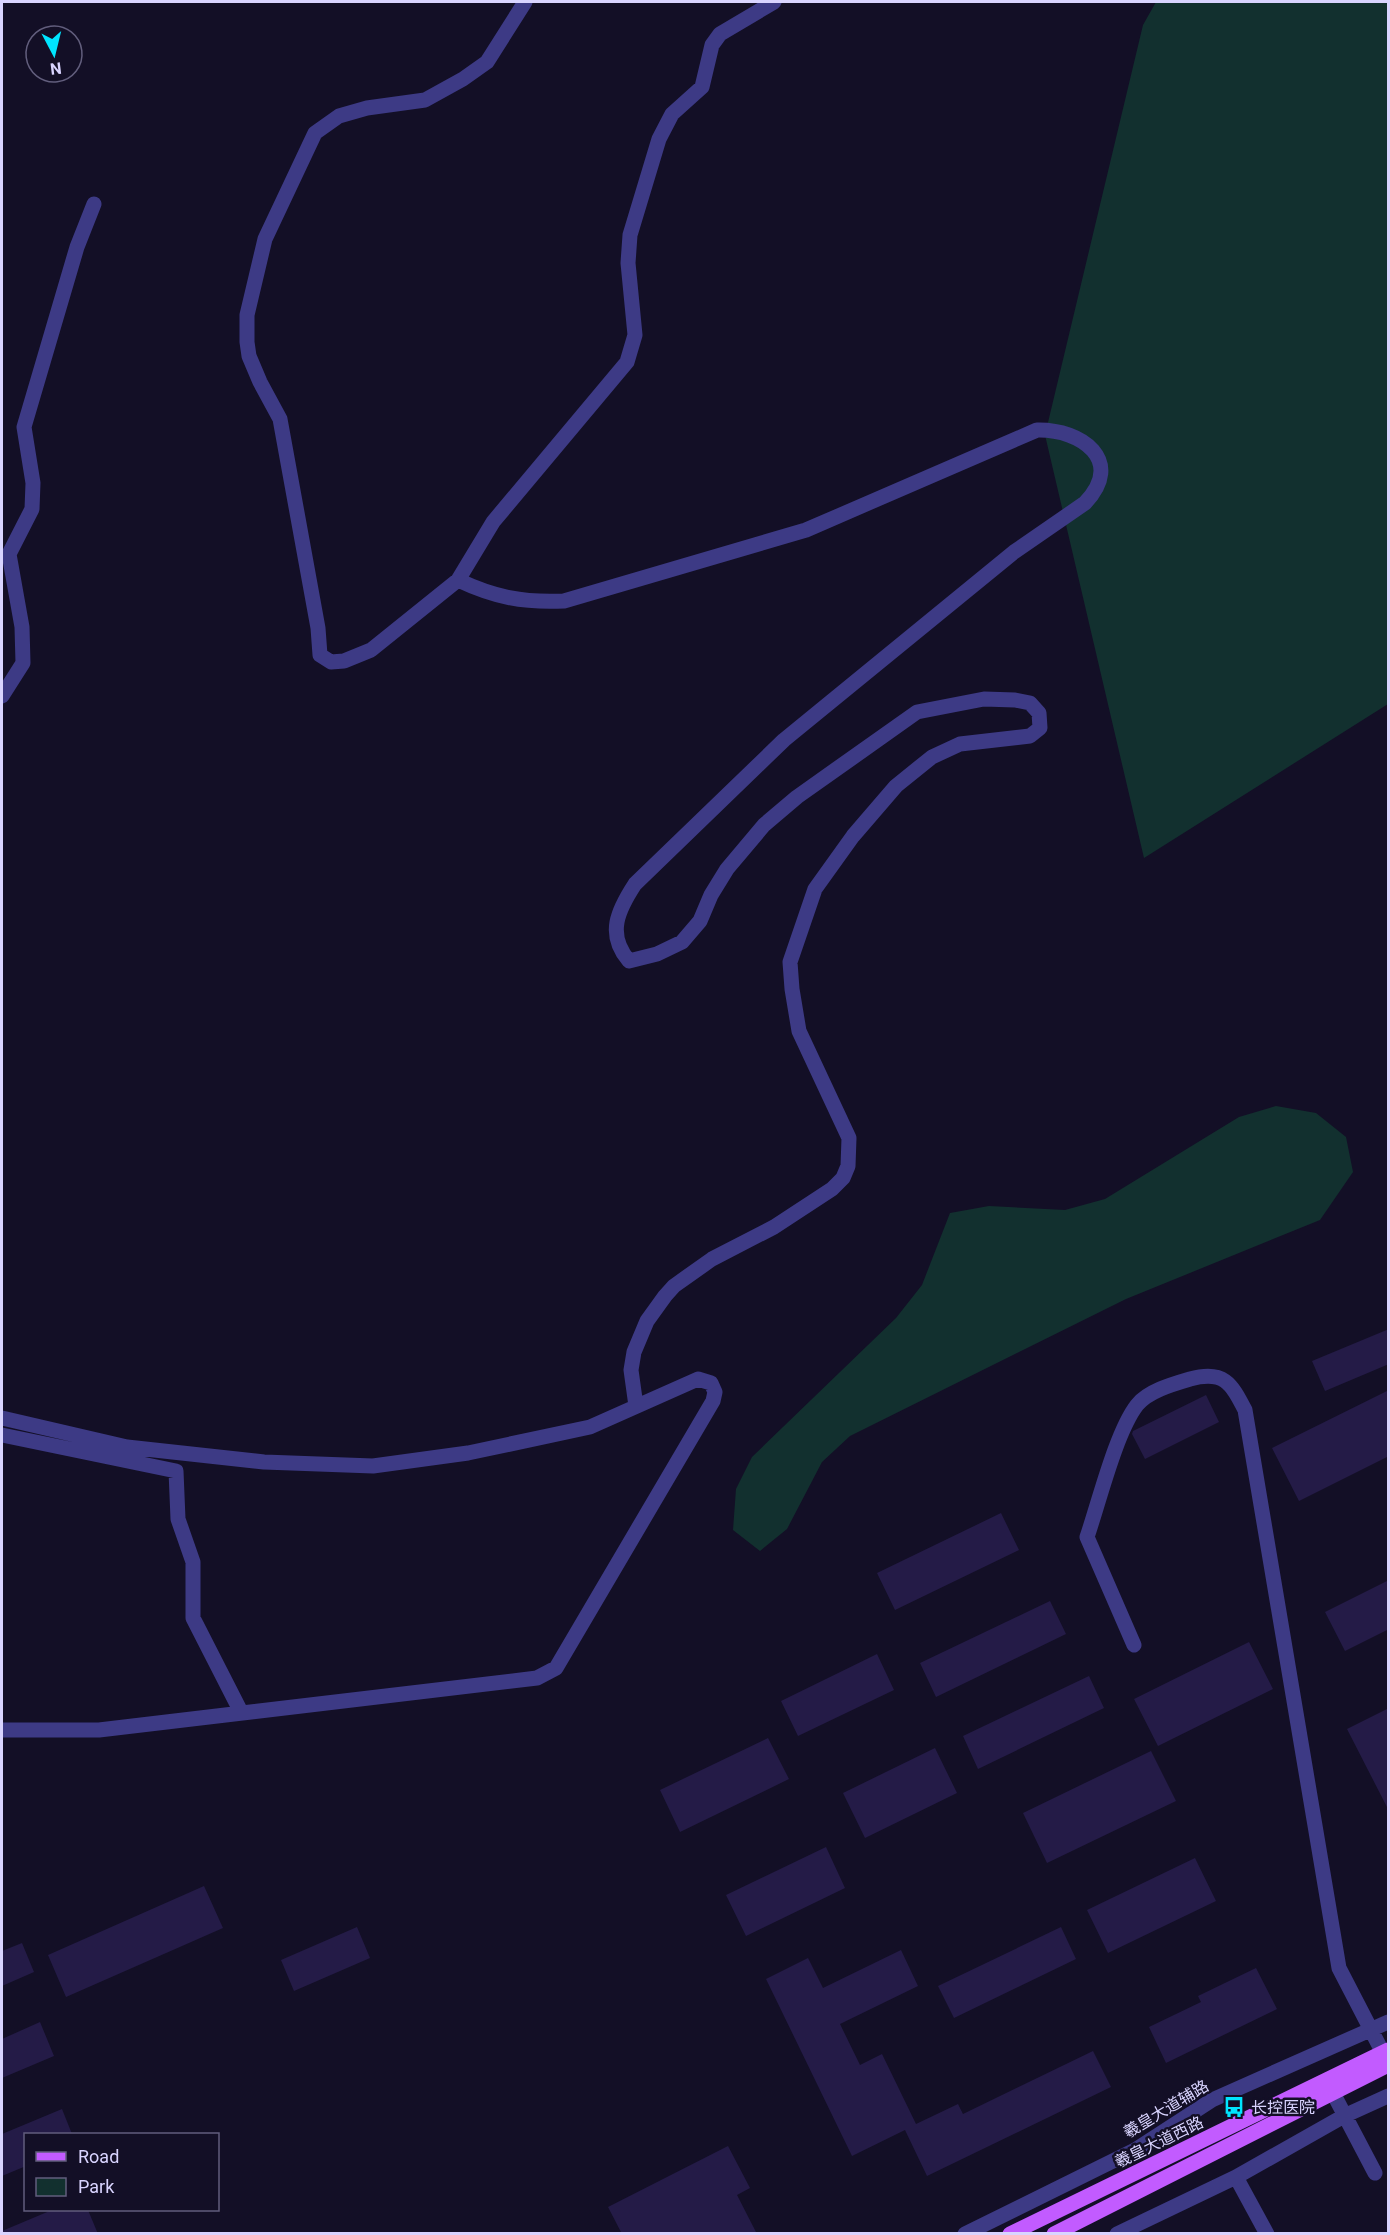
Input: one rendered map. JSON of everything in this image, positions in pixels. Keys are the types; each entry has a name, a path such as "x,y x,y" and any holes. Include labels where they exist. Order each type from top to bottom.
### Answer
{"main road":[{"name":"羲皇大道西路","path":"1054,2234 1333,2093 1387,2056"},
{"name":"羲皇大道西路","path":"1010,2234 1387,2056"}],"street":[{"path":"525,2 487,62 463,79 425,100 367,108 326,123 315,133 266,239 247,315 249,356 280,419 320,655 331,662 344,661 370,650 458,580 493,522 627,362 636,335 628,263 630,235 659,139 672,114 702,87 712,45 720,34 774,2"},
{"path":"2,696 23,663 22,627 9,554 32,509 33,483 24,427 77,247 94,204"},
{"path":"458,580 489,595 535,603 564,601 806,530 1037,430 1051,429 1077,436 1089,445 1096,456 1099,469 1099,482 1094,494 1085,503 1014,552 784,740 635,884 619,908 616,922 620,950 629,961 657,954 682,942 692,932 727,869 764,825 797,797 917,712 984,699 1015,699 1030,703 1039,712 1041,728 1030,736 960,744 932,758 907,775 853,836 815,889 790,962 792,989 799,1031 849,1138 848,1166 843,1178 832,1189 774,1227 712,1259 674,1286 665,1296 647,1321 634,1352 631,1370 636,1406"},
{"path":"1134,1645 1087,1537 1124,1428 1138,1403 1162,1388 1192,1378 1214,1376 1231,1383 1245,1410 1339,1968 1387,2056"},
{"path":"2,1418 128,1447 264,1462 373,1466 468,1453 590,1427 698,1379 711,1383 715,1392 713,1401 556,1668 537,1678 99,1730 2,1730"},
{"path":"2,1435 176,1471 178,1519 194,1562 193,1618 241,1712"},
{"name":"羲皇大道辅路","path":"965,2234 1135,2150 1212,2100 1389,2022"},
{"path":"1333,2093 1375,2173"},
{"path":"1117,2234 1236,2178 1344,2116 1389,2096"},
{"path":"1236,2178 1267,2234"}],"green space":[{"path":"1156,2 1388,2 1388,704 1144,858 1045,435 1143,25"},
{"path":"1276,1106 1316,1113 1346,1137 1353,1172 1320,1220 1126,1299 850,1436 822,1462 787,1529 760,1551 733,1530 736,1489 752,1457 896,1318 922,1285 950,1213 989,1206 1065,1210 1105,1199 1239,1117"}],"building":[{"path":"1389,1329 1389,1364 1325,1391 1312,1361"},
{"path":"1389,1390 1389,1456 1299,1501 1272,1448"},
{"path":"1206,1395 1219,1422 1145,1459 1132,1434 1133,1431"},
{"path":"1001,1513 1019,1550 895,1610 877,1573"},
{"path":"1389,1580 1389,1629 1345,1651 1325,1612"},
{"path":"1050,1601 1066,1634 936,1697 920,1663"},
{"path":"1249,1642 1273,1689 1158,1746 1134,1699"},
{"path":"877,1654 894,1690 798,1736 781,1701"},
{"path":"1089,1676 1104,1708 978,1769 963,1736"},
{"path":"1389,1708 1389,1811 1347,1729"},
{"path":"768,1738 789,1779 680,1832 660,1790"},
{"path":"935,1748 957,1793 865,1838 843,1793"},
{"path":"1151,1751 1176,1801 1047,1863 1023,1813"},
{"path":"826,1847 845,1888 746,1936 726,1895"},
{"path":"1195,1858 1216,1901 1108,1953 1087,1910"},
{"path":"204,1886 223,1928 66,1997 48,1955"},
{"path":"357,1927 370,1958 294,1991 281,1960"},
{"path":"1061,1927 1076,1959 954,2018 938,1986"},
{"path":"22,1943 34,1972 2,1986 2,1951"},
{"path":"901,1950 918,1986 840,2024 860,2065 882,2054 916,2124 958,2104 963,2114 1093,2051 1111,2087 927,2176 905,2130 852,2156 766,1979 808,1958 823,1988"},
{"path":"1256,1968 1277,2009 1166,2063 1149,2027 1201,2002 1198,1996"},
{"path":"40,2022 54,2056 2,2078 2,2039"},
{"path":"62,2109 72,2133 24,2133 24,2167 2,2176 2,2134"},
{"path":"728,2146 750,2188 737,2195 757,2234 622,2234 608,2207"},
{"path":"50,2211 88,2211 98,2234 2,2234 2,2231"}],"place":[{"name":"长控医院","path":"1234,2107"}]}
